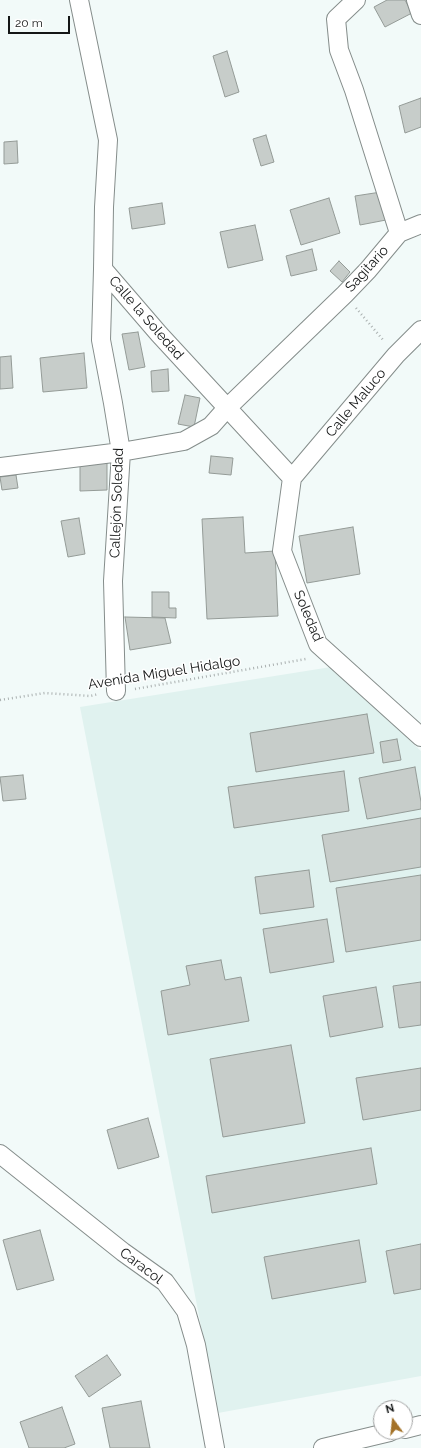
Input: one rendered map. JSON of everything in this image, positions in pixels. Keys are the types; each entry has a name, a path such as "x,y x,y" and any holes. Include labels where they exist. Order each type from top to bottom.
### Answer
{"street":[{"name":"Calle la Soledad","path":"79,0 108,140 104,207 103,269 159,334 292,478"},
{"name":"Sagitario","path":"0,467 121,452 184,441 211,426 226,408 345,294 399,234 354,90 339,50 336,19 356,0"},
{"path":"416,0 421,15"},
{"path":"399,234 421,224"},
{"name":"Callejón Soledad","path":"103,269 101,340 121,452 113,582 116,691"},
{"name":"Calle Maluco","path":"292,478 396,356 421,330"},
{"name":"Soledad","path":"292,478 282,551 318,644 421,737"},
{"name":"Caracol","path":"0,1154 123,1252 165,1282 186,1311 196,1345 215,1448"},
{"path":"323,1448 373,1436"}],"path":[{"path":"345,294 396,356"},
{"name":"Avenida Miguel Hidalgo","path":"0,700 45,692 90,696 330,655"}],"shaded area":[{"path":"331,667 421,751 421,1376 218,1413 80,707"}],"building":[{"path":"387,0 405,0 412,13 385,27 374,7"},
{"path":"227,51 239,92 225,97 213,56"},
{"path":"421,98 421,127 405,133 399,106"},
{"path":"266,135 274,162 261,166 253,139"},
{"path":"17,141 18,163 4,164 4,142"},
{"path":"381,192 386,220 360,225 355,196"},
{"path":"329,198 340,233 301,245 290,210"},
{"path":"162,203 165,224 132,229 129,208"},
{"path":"255,225 263,260 228,268 220,232"},
{"path":"312,249 317,270 291,276 286,256"},
{"path":"339,261 350,272 342,282 330,271"},
{"path":"138,332 145,367 129,370 122,334"},
{"path":"84,353 87,388 43,392 40,358"},
{"path":"11,356 13,388 0,389 0,357"},
{"path":"168,369 169,391 152,392 151,371"},
{"path":"185,395 200,398 194,427 178,424"},
{"path":"211,456 233,458 231,475 209,473"},
{"path":"80,463 107,463 107,490 80,491"},
{"path":"16,475 18,488 2,490 0,477"},
{"path":"243,517 245,553 275,551 278,616 207,619 202,519"},
{"path":"79,518 85,554 68,557 61,521"},
{"path":"353,527 360,574 307,583 299,536"},
{"path":"152,592 169,592 169,608 176,608 176,618 152,617"},
{"path":"125,617 165,618 171,643 130,650"},
{"path":"367,714 374,753 256,772 250,733"},
{"path":"397,739 401,760 383,763 380,742"},
{"path":"415,767 421,809 367,819 359,778"},
{"path":"344,771 349,811 234,828 228,787"},
{"path":"23,775 26,799 3,801 0,777"},
{"path":"421,818 421,867 330,882 322,835"},
{"path":"309,870 314,907 260,914 255,877"},
{"path":"421,875 421,940 346,952 336,888"},
{"path":"327,919 334,962 270,973 263,929"},
{"path":"221,960 225,980 241,977 249,1021 168,1035 161,991 190,985 186,966"},
{"path":"421,982 421,1025 399,1028 393,986"},
{"path":"376,987 383,1027 330,1037 323,996"},
{"path":"291,1045 305,1123 223,1137 210,1059"},
{"path":"421,1068 421,1110 363,1120 356,1078"},
{"path":"148,1118 159,1157 118,1169 107,1130"},
{"path":"371,1148 377,1184 212,1213 206,1176"},
{"path":"40,1230 54,1280 17,1290 3,1240"},
{"path":"359,1240 366,1282 272,1299 264,1257"},
{"path":"421,1244 421,1289 394,1294 386,1251"},
{"path":"107,1355 121,1375 89,1397 75,1376"},
{"path":"141,1401 150,1448 110,1448 102,1408"},
{"path":"62,1407 75,1444 64,1448 29,1448 20,1422"}]}
